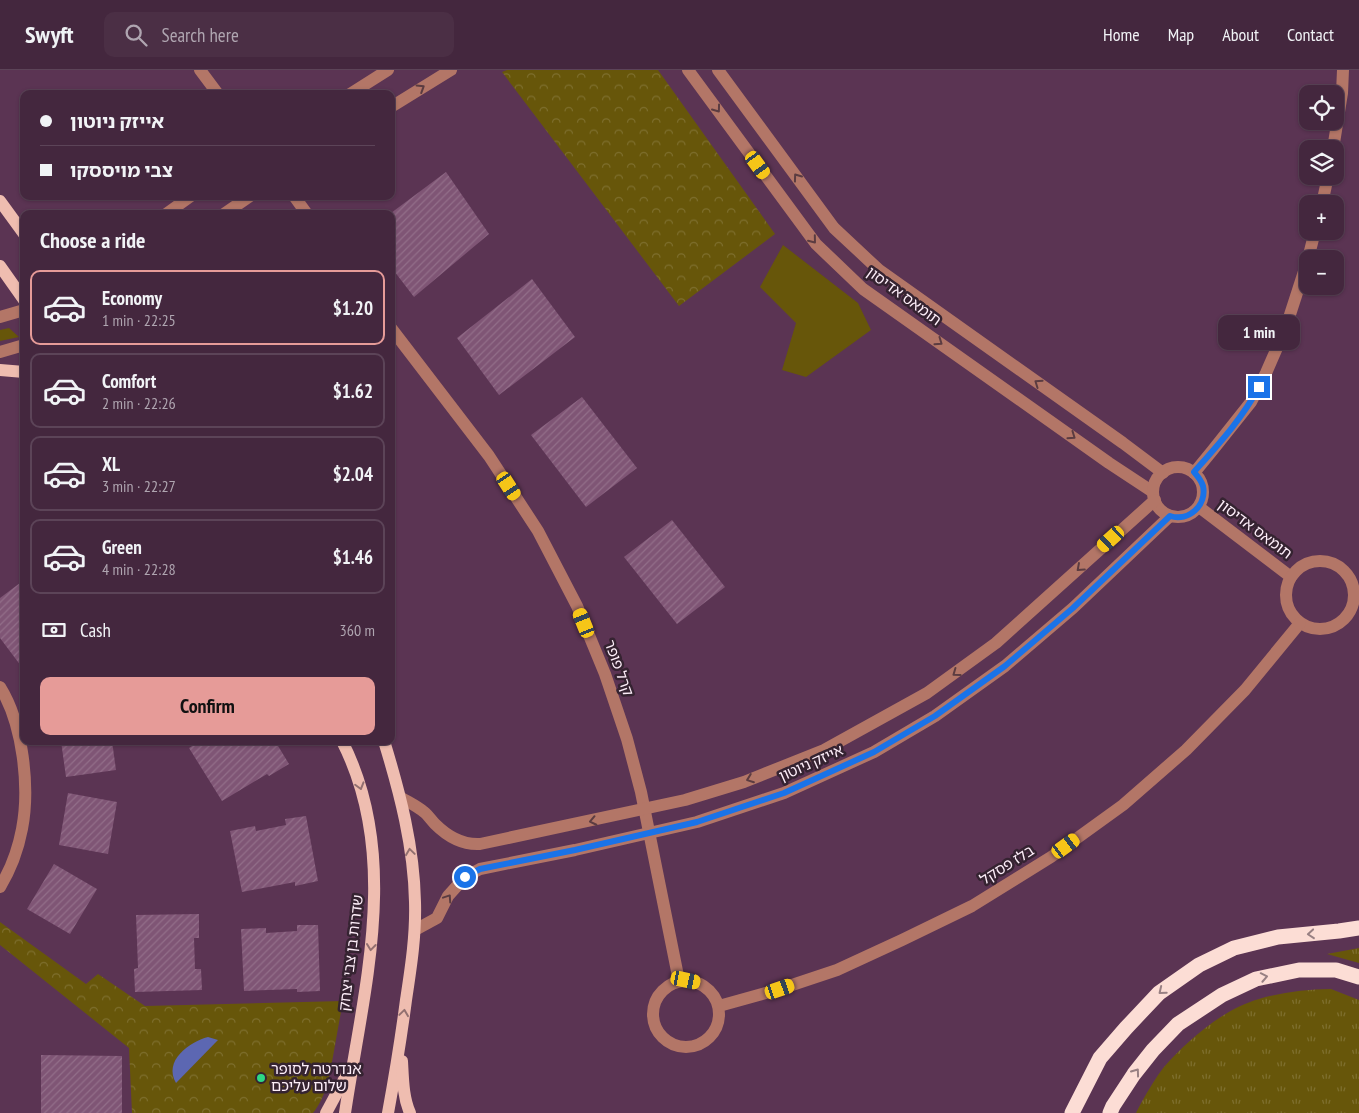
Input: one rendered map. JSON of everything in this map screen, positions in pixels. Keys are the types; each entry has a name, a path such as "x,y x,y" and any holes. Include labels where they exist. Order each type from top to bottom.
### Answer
{"highway":[{"path":"1072,1113 1100,1058 1159,993 1199,965 1234,948 1278,937 1359,928"},
{"path":"1110,1113 1134,1074 1153,1050 1178,1024 1222,995 1256,979 1298,970 1336,970 1359,977"}],"main road":[{"path":"0,201 20,228"},
{"path":"0,266 20,294"},
{"path":"0,370 20,372"},
{"name":"שדרות בן צבי יצחק","path":"344,745 358,780 369,819 375,893 366,986 345,1113"},
{"path":"385,745 400,797 412,868 415,900 411,964 401,1040 388,1113"},
{"path":"401,1040 403,1087 406,1104 410,1113"},
{"path":"326,1113 352,1066"}],"street":[{"path":"200,70 215,90"},
{"path":"356,90 388,70"},
{"path":"395,105 451,70"},
{"name":"תומאס אדיסון","path":"688,70 816,244 863,289 1109,462 1154,496"},
{"name":"תומאס אדיסון","path":"718,70 834,228 879,270 1163,473"},
{"path":"1334,140 1342,93 1343,70"},
{"path":"172,210 185,200"},
{"path":"230,210 244,200"},
{"path":"1194,472 1251,402 1286,327 1299,287"},
{"path":"0,317 20,311"},
{"name":"קרל פופר","path":"395,333 489,456 538,531 577,606 605,674 627,739 649,833 679,982"},
{"path":"0,352 20,346"},
{"path":"1175,467 1184,468 1194,472 1200,479 1204,494 1199,507 1191,514 1183,517 1174,517 1164,513 1158,507 1154,496 1154,486 1163,473 1175,467"},
{"name":"אייזק ניוטון","path":"400,797 424,812 449,835 462,843 472,845 644,810 744,782 824,750 927,693 996,643 1154,496"},
{"name":"תומאס אדיסון","path":"1199,507 1291,577"},
{"name":"אייזק ניוטון","path":"414,930 437,918 448,896 465,877 480,869 575,850 697,822 784,793 874,752 935,716 1005,666 1073,608 1170,516"},
{"path":"1320,561 1333,563 1344,571 1352,582 1355,595 1352,609 1344,620 1333,627 1320,630 1306,627 1296,620 1288,608 1285,596 1291,577 1295,571 1307,563 1320,561"},
{"name":"בלז פסקל","path":"718,1006 780,989 837,970 972,906 1051,857 1124,805 1186,750 1245,690 1300,623"},
{"path":"0,687 9,701 20,739"},
{"path":"0,887 16,855 22,828 24,772 22,745"},
{"path":"686,980 699,983 710,990 718,1001 718,1006 720,1014 718,1027 710,1038 699,1045 686,1048 674,1045 662,1038 655,1027 652,1014 655,1002 662,990 673,983 686,980"}],"green space":[{"path":"507,70 658,70 775,234 679,306 502,72"},
{"path":"783,245 858,303 871,330 806,377 782,370 796,323 760,287"},
{"path":"9,328 19,337 0,341 0,330"},
{"path":"0,922 86,984 98,974 145,1006 343,1001 329,1075 322,1099 313,1113 132,1113 129,1048 0,945"},
{"path":"1359,948 1359,963 1327,954"},
{"path":"1331,989 1359,1000 1359,1113 1136,1113 1164,1067 1195,1036 1219,1018 1232,1010 1259,999 1295,991"}],"water":[{"path":"208,1037 218,1040 176,1083 173,1075 175,1060 193,1043"}],"building":[{"path":"446,172 489,234 414,297 395,272 395,210"},
{"path":"532,279 575,337 499,395 457,338"},
{"path":"582,397 637,468 586,507 531,435"},
{"path":"672,520 725,587 677,624 624,557"},
{"path":"20,583 20,665 0,638 0,598"},
{"path":"62,745 113,745 116,770 66,777"},
{"path":"194,745 277,745 289,764 269,776 267,774 222,801 189,748"},
{"path":"68,793 117,802 108,854 59,845"},
{"path":"306,816 318,881 295,886 295,882 242,892 230,831 255,826 256,831 286,825 285,819"},
{"path":"54,864 97,889 70,934 27,909"},
{"path":"199,914 199,938 194,938 195,969 201,969 202,990 135,992 134,969 138,968 136,915"},
{"path":"297,925 318,925 320,991 297,992 297,989 244,991 241,929 266,928 266,933 297,931"},
{"path":"41,1055 122,1056 122,1113 41,1113"}],"place":[{"name":"אנדרטה לסופר שלום עליכם","path":"261,1078"}],"route":[{"path":"465,877 480,869 501,864 575,850 697,822 784,793 874,752 935,716 1005,666 1073,608 1170,516 1183,517 1196,510 1204,494 1203,485 1194,472 1251,402 1259,387"}]}
